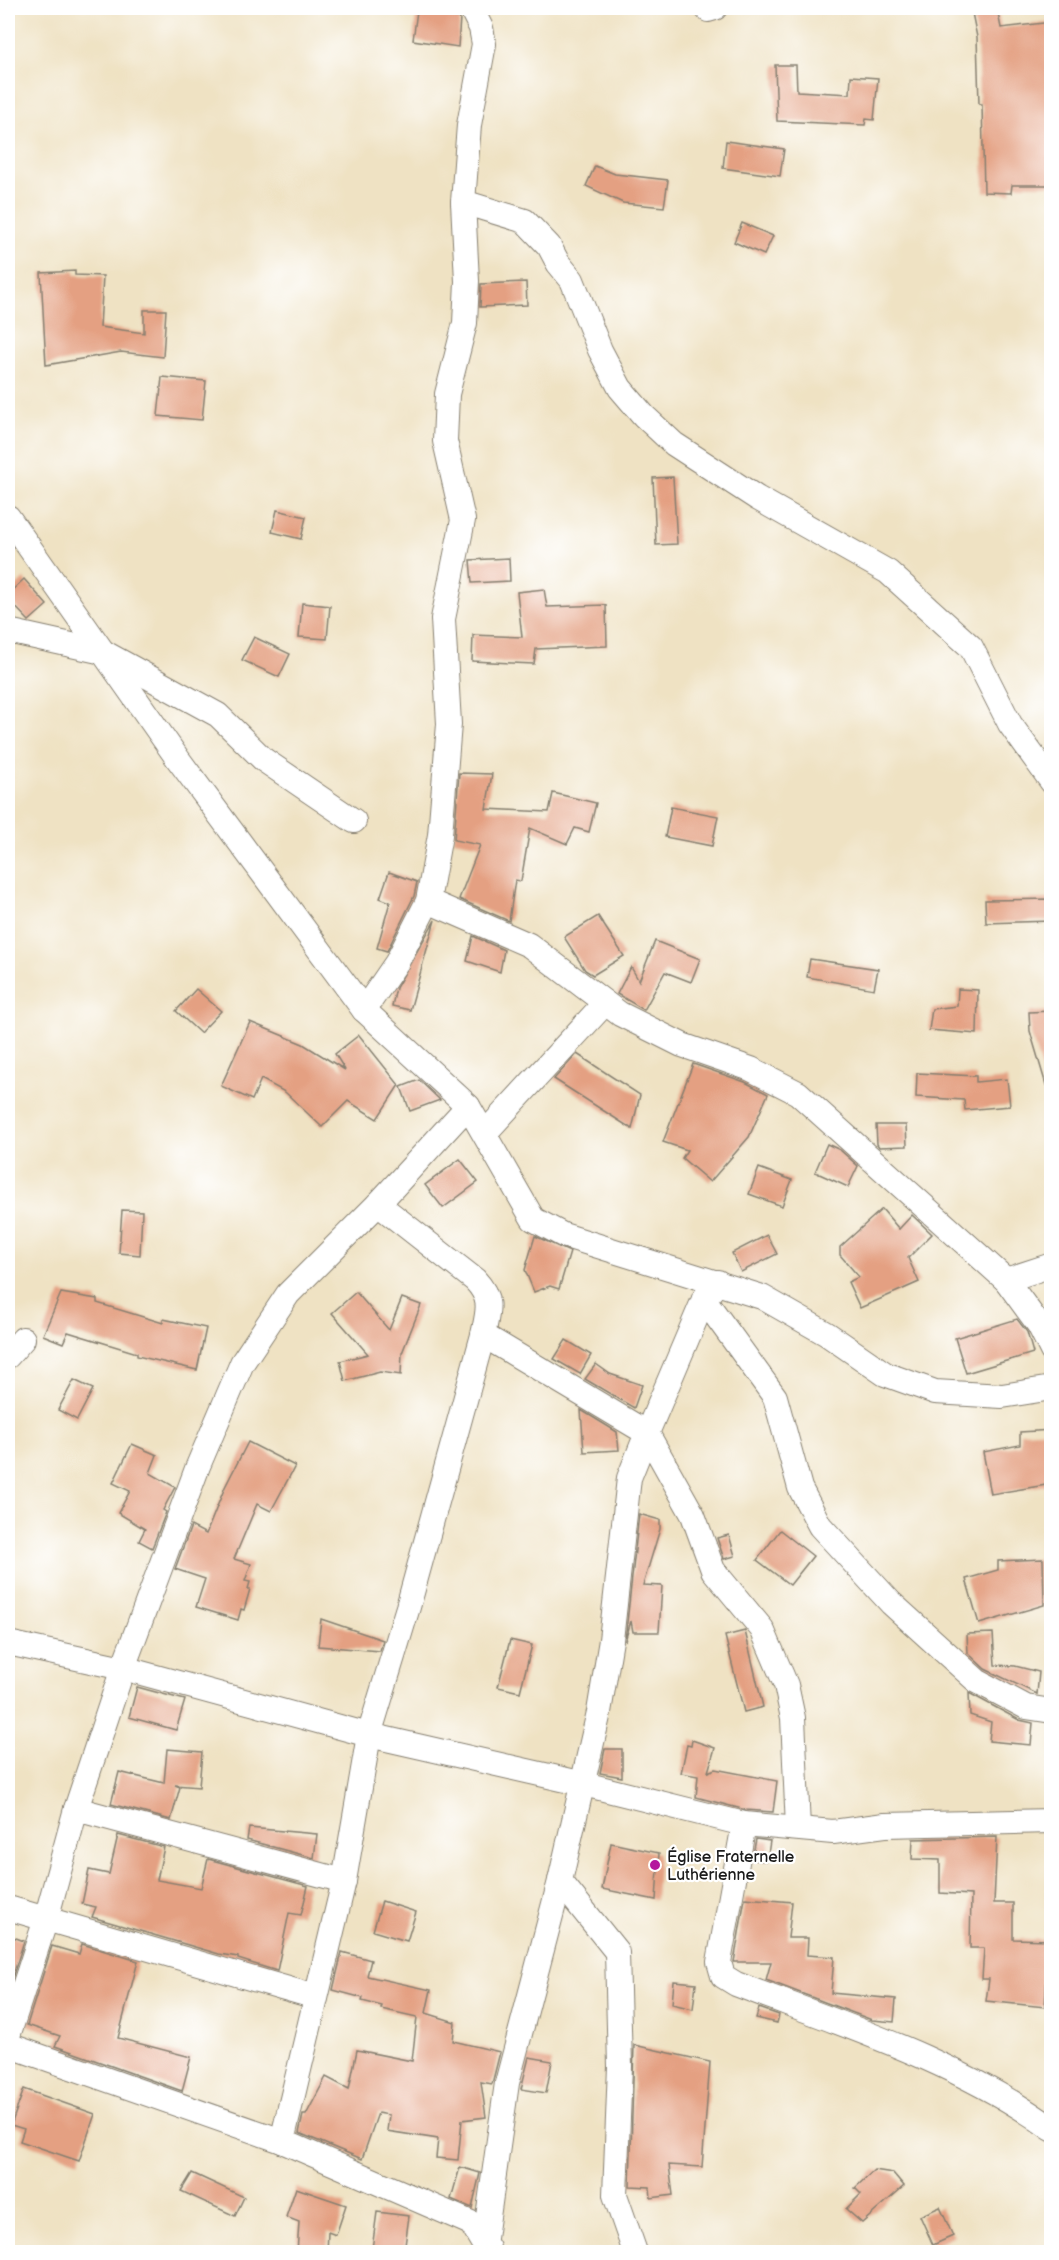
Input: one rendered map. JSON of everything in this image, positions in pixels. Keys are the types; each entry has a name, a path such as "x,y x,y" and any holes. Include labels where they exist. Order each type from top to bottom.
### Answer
{"street":[{"path":"364,1010 397,962 428,901 440,835 449,724 443,619 463,520 445,441 447,394 465,323 467,281 463,202 469,125 484,45 481,28 471,8"},
{"path":"463,202 525,221 549,246 558,263 572,280 600,350 620,388 644,416 674,444 757,498 888,572 971,647 1010,724 1052,782"},
{"path":"8,517 178,759 364,1010 468,1106 533,1219 563,1235 711,1290 762,1297 827,1334 885,1374 935,1392 1002,1396 1052,1388"},
{"path":"8,631 103,652 218,715 264,760 354,821"},
{"path":"428,901 529,945 620,1014 682,1045 751,1070 798,1094 1006,1280 1039,1325 1052,1351"},
{"path":"485,1133 605,1003"},
{"path":"8,2036 46,1918 76,1809 123,1668 198,1466 242,1363 288,1294 378,1204 468,1106"},
{"path":"282,2141 344,1881 369,1736 408,1607 489,1307 486,1292 475,1280 378,1204"},
{"path":"1006,1280 1052,1265"},
{"path":"490,2249 507,2083 585,1784 611,1640 628,1478 711,1290"},
{"path":"711,1290 775,1397 800,1488 820,1526 891,1603 977,1681 1026,1707 1052,1711"},
{"path":"483,1335 647,1432 693,1515 713,1570 762,1629 786,1685 794,1718 798,1828"},
{"path":"8,1643 123,1668 369,1736 585,1784 744,1824 833,1832 885,1824 1052,1821"},
{"path":"76,1809 344,1881"},
{"path":"744,1824 719,1962 723,1976 736,1984 894,2044 969,2080 1034,2116 1052,2129"},
{"path":"560,1881 617,1952 620,2066 615,2195 635,2253"},
{"path":"8,1908 316,1997"},
{"path":"8,2045 282,2141 471,2223 490,2249"}],"building":[{"path":"971,8 997,8 1001,28 1052,22 1052,185 1012,185 1011,193 984,192 982,104 979,104 977,37"},
{"path":"417,11 460,18 458,47 413,40"},
{"path":"775,65 796,65 797,91 850,94 851,76 878,78 874,120 866,119 865,125 777,121"},
{"path":"726,141 784,149 780,176 723,168"},
{"path":"595,166 615,174 668,180 664,207 623,203 586,186"},
{"path":"742,223 773,236 764,255 734,242"},
{"path":"75,271 75,275 103,276 100,327 144,333 144,310 166,310 163,357 121,352 46,365 41,273"},
{"path":"526,282 527,305 480,307 481,284"},
{"path":"162,377 206,381 202,420 158,416"},
{"path":"673,477 677,544 656,545 653,478"},
{"path":"277,510 306,517 301,539 272,532"},
{"path":"509,558 510,581 472,583 470,560"},
{"path":"24,579 47,605 29,621 8,599 8,594"},
{"path":"544,589 547,607 606,605 607,646 536,649 534,664 472,661 473,635 522,637 517,592"},
{"path":"302,603 330,606 327,639 299,637"},
{"path":"254,637 290,654 279,677 242,660"},
{"path":"459,773 492,774 486,809 549,812 553,793 596,803 589,832 575,828 567,844 530,828 521,881 515,880 509,921 459,899 480,845 454,840"},
{"path":"671,807 718,816 712,846 665,837"},
{"path":"389,872 417,882 414,896 387,951 377,948 390,902 380,898"},
{"path":"1052,899 1052,921 986,923 985,900"},
{"path":"598,916 624,956 593,975 585,970 564,937"},
{"path":"435,920 410,1010 392,1006 396,988"},
{"path":"473,936 504,950 500,972 467,961"},
{"path":"655,941 700,959 691,982 665,972 644,1010 617,994 631,967 639,981"},
{"path":"810,959 878,969 874,989 807,977"},
{"path":"196,989 221,1011 200,1033 176,1011"},
{"path":"958,989 978,990 977,1034 929,1030 932,1009 957,1006"},
{"path":"1052,1011 1052,1084 1046,1085 1030,1031 1029,1012"},
{"path":"250,1022 303,1044 345,1070 335,1054 359,1035 399,1085 377,1119 348,1101 322,1127 285,1092 261,1079 252,1100 221,1086"},
{"path":"577,1054 640,1095 632,1129 554,1079"},
{"path":"693,1064 745,1082 768,1094 749,1137 710,1182 682,1158 687,1150 663,1142"},
{"path":"917,1073 976,1076 976,1082 1007,1079 1010,1106 965,1110 964,1100 916,1097"},
{"path":"419,1080 440,1100 410,1111 401,1087"},
{"path":"876,1125 906,1125 907,1146 879,1147"},
{"path":"827,1144 840,1150 858,1166 848,1187 815,1172"},
{"path":"460,1159 478,1182 443,1208 425,1185"},
{"path":"759,1168 792,1180 782,1206 749,1194"},
{"path":"882,1209 899,1229 912,1215 932,1234 908,1258 919,1282 860,1308 848,1282 859,1277 840,1255 840,1247"},
{"path":"122,1210 142,1211 140,1255 119,1253"},
{"path":"767,1235 777,1254 741,1272 732,1253"},
{"path":"535,1236 570,1252 559,1289 550,1286 534,1292 525,1270"},
{"path":"356,1292 389,1330 402,1298 421,1305 402,1353 401,1375 380,1372 345,1381 340,1361 368,1354 332,1313"},
{"path":"61,1293 97,1299 97,1303 163,1323 163,1319 206,1328 197,1370 137,1356 137,1353 68,1332 63,1343 43,1335"},
{"path":"1017,1319 1027,1332 1033,1353 966,1373 955,1338"},
{"path":"566,1340 591,1355 580,1374 554,1359"},
{"path":"596,1364 610,1374 642,1385 634,1408 585,1379"},
{"path":"74,1380 93,1389 77,1420 58,1410"},
{"path":"581,1410 617,1432 619,1450 584,1452"},
{"path":"1052,1430 1052,1484 991,1494 983,1452 1020,1445 1020,1432"},
{"path":"248,1442 295,1466 271,1511 257,1504 234,1559 251,1564 245,1581 250,1582 248,1589 250,1589 244,1610 241,1609 238,1620 196,1607 205,1579 175,1569 191,1526 206,1534 225,1487"},
{"path":"132,1444 157,1455 150,1473 175,1487 163,1510 166,1512 152,1548 139,1541 145,1529 118,1513 130,1491 113,1483"},
{"path":"639,1514 660,1520 660,1529 643,1585 662,1586 659,1632 633,1632 631,1621 625,1641"},
{"path":"780,1530 813,1556 790,1585 757,1560"},
{"path":"729,1535 735,1556 724,1559 717,1538"},
{"path":"1043,1559 1044,1605 979,1624 966,1579 998,1570 998,1561"},
{"path":"321,1619 383,1640 380,1651 318,1646"},
{"path":"745,1631 763,1707 744,1712 725,1636"},
{"path":"993,1633 995,1665 1015,1666 1039,1672 1037,1694 985,1669 968,1653 967,1634"},
{"path":"510,1640 532,1645 520,1692 498,1687"},
{"path":"137,1687 185,1700 176,1730 129,1717"},
{"path":"969,1693 1019,1720 1033,1723 1031,1745 989,1741 991,1722 970,1715"},
{"path":"692,1740 715,1748 708,1772 715,1769 777,1781 773,1812 746,1810 696,1797 698,1776 681,1773 687,1745 691,1746"},
{"path":"167,1749 202,1752 199,1787 175,1785 180,1787 171,1820 111,1804 119,1772 164,1783"},
{"path":"605,1749 622,1749 622,1777 600,1773"},
{"path":"249,1828 317,1834 314,1858 247,1840"},
{"path":"118,1835 164,1847 157,1880 201,1888 208,1859 308,1886 301,1915 289,1913 277,1971 238,1959 238,1957 219,1954 92,1917 96,1907 82,1904 89,1870 109,1874"},
{"path":"997,1837 994,1903 1013,1903 1013,1939 1049,1940 1045,2007 986,2001 989,1979 982,1979 984,1948 970,1948 971,1895 940,1893 940,1860 912,1859 913,1839"},
{"path":"756,1839 770,1841 767,1861 752,1860"},
{"path":"611,1843 659,1853 656,1900 602,1889"},
{"path":"745,1898 792,1902 788,1938 808,1938 807,1955 834,1957 831,1993 896,1999 894,2022 872,2020 766,1980 771,1962 734,1962"},
{"path":"382,1901 416,1912 407,1941 373,1931"},
{"path":"8,1935 24,1941 8,1991"},
{"path":"82,1944 138,1961 118,2038 191,2057 182,2091 55,2046 60,2036 27,2025 52,1946 79,1954"},
{"path":"342,1952 371,1960 367,1976 431,1990 426,2013 455,2022 453,2041 500,2052 492,2084 481,2082 486,2117 462,2120 458,2160 436,2158 438,2139 387,2131 389,2115 378,2113 362,2159 299,2133 303,2115 306,2115 326,2077 349,2089 357,2050 412,2061 417,2017 381,2009 382,2006 362,2001 363,1998 333,1990"},
{"path":"674,1981 696,1983 693,2009 672,2004"},
{"path":"759,2008 779,2015 777,2023 756,2018"},
{"path":"634,2045 710,2062 702,2167 669,2165 673,2195 651,2198 650,2187 630,2186"},
{"path":"529,2057 552,2061 546,2093 521,2089"},
{"path":"24,2089 95,2114 79,2161 20,2141 24,2129 11,2125"},
{"path":"460,2167 480,2173 472,2208 451,2199"},
{"path":"874,2170 893,2173 904,2186 862,2223 846,2209 861,2194 855,2188"},
{"path":"192,2173 244,2197 235,2216 181,2191"},
{"path":"296,2188 346,2205 336,2235 328,2232 327,2253 297,2253 299,2222 286,2217"},
{"path":"940,2207 953,2236 933,2245 920,2216"},
{"path":"377,2212 409,2216 404,2253 372,2249"}],"place":[{"name":"Église Fraternelle Luthérienne","path":"655,1865"}]}
